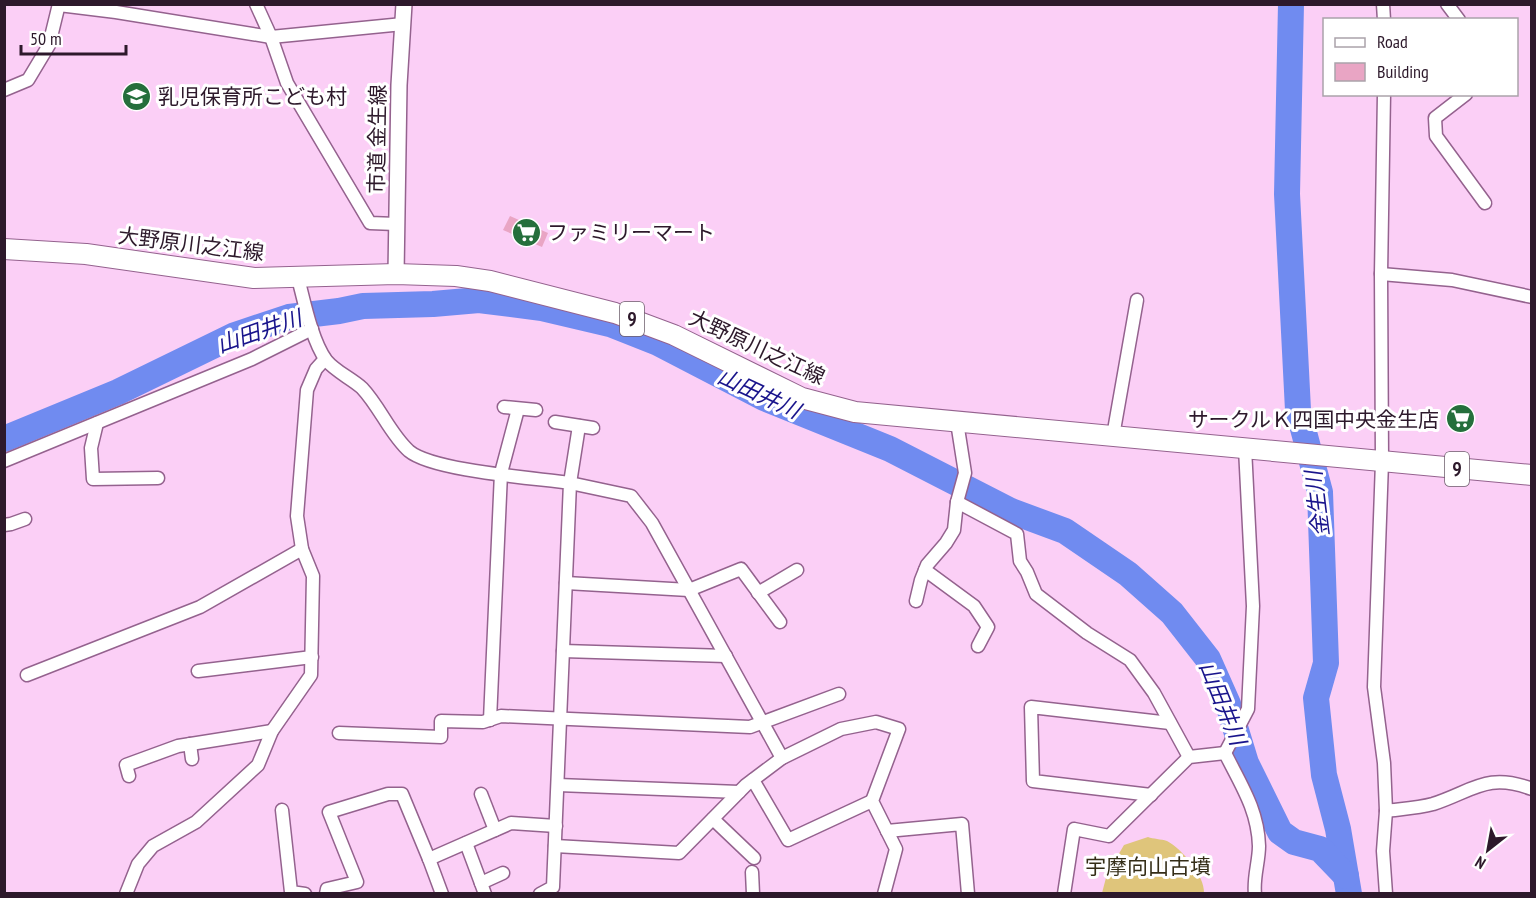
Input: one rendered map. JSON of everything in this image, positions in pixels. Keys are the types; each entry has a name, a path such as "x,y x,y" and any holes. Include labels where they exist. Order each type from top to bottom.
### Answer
{"main road":[{"name":"大野原川之江線","path":"4,249 86,254 254,278 396,274 456,276 490,281 625,316 674,335 781,388 828,406 855,412 1532,476"}],"street":[{"path":"256,4 271,37 287,83 370,223 396,224"},
{"name":"市道 金生線","path":"396,274 399,85 404,4"},
{"path":"1448,4 1458,18"},
{"path":"4,90 28,80 49,45 59,5 271,37 403,24"},
{"path":"1384,96 1381,274 1382,462 1374,687 1384,764 1386,811 1383,851 1386,894"},
{"path":"1463,96 1435,118 1436,136 1485,203"},
{"path":"1381,274 1452,280 1532,297"},
{"path":"298,278 312,329 325,358 333,367 362,388 407,448 417,457 448,466 570,483 631,496 652,523 782,758"},
{"path":"1113,436 1137,300"},
{"path":"4,461 252,359 312,329"},
{"path":"126,894 138,864 153,846 196,822 258,765 272,731 311,675 313,576 302,549 297,516 307,390 316,369 325,358"},
{"path":"504,407 536,410"},
{"path":"490,720 501,473 518,409"},
{"path":"555,422 593,428"},
{"path":"916,601 925,570 954,530 957,502 965,473 957,422"},
{"path":"97,423 91,448 93,479 158,478"},
{"path":"540,894 555,890 570,483 579,426"},
{"path":"1225,753 1248,709 1252,606 1245,448"},
{"path":"957,502 1017,534 1020,561 1027,572 1035,594 1087,633 1130,660 1154,693 1189,757"},
{"path":"4,525 25,519"},
{"path":"27,675 200,607 302,549"},
{"path":"566,583 689,590 741,569 780,622"},
{"path":"758,593 797,570"},
{"path":"925,570 974,606 988,627 978,646"},
{"path":"563,651 726,656"},
{"path":"198,671 312,657"},
{"path":"245,665 247,679"},
{"path":"339,733 441,737 441,721 483,722 501,716 750,727 839,694"},
{"path":"1151,795 1033,780 1031,707 1170,723"},
{"path":"555,846 679,853 753,780 782,758 841,729 876,722 899,729 872,801 788,840 753,780"},
{"path":"129,776 126,765 178,746 272,731"},
{"path":"190,744 192,759"},
{"path":"1064,894 1074,829 1109,836 1189,757 1225,753"},
{"path":"1225,753 1251,804 1257,823 1259,849 1255,894"},
{"path":"1386,811 1431,805 1490,782 1514,783 1532,789"},
{"path":"558,785 740,792"},
{"path":"326,894 327,889 357,882 329,812 388,794 402,794 442,894"},
{"path":"482,794 495,830"},
{"path":"872,801 896,849 884,894"},
{"path":"282,810 291,892 305,894"},
{"path":"713,819 754,858"},
{"path":"429,858 512,824 556,826"},
{"path":"887,831 962,824 968,894"},
{"path":"466,843 483,888 503,873"},
{"path":"752,872 753,894"}],"green space":[{"name":"宇摩向山古墳","path":"1148,837 1167,841 1179,850 1197,871 1204,893 1102,893 1107,874 1124,845"}],"building":[{"name":"ファミリーマート","path":"510,216 548,233 542,247 503,230"}],"waterway":[{"name":"金生川","path":"1291,4 1287,194 1298,410 1320,492 1326,663 1316,698 1324,775 1338,829 1349,894"},
{"name":"山田井川","path":"4,439 118,392 235,335 289,317 363,306 479,300 542,308 610,324 658,343 764,398 890,449 1011,511 1065,531 1128,574 1172,613 1208,659 1228,704 1246,763 1280,832 1294,842 1320,849 1346,876"}],"place":[{"name":"乳児保育所こども村","path":"137,96"},
{"name":"ファミリーマート","path":"526,232"},
{"name":"サークルＫ四国中央金生店","path":"1460,419"}]}
